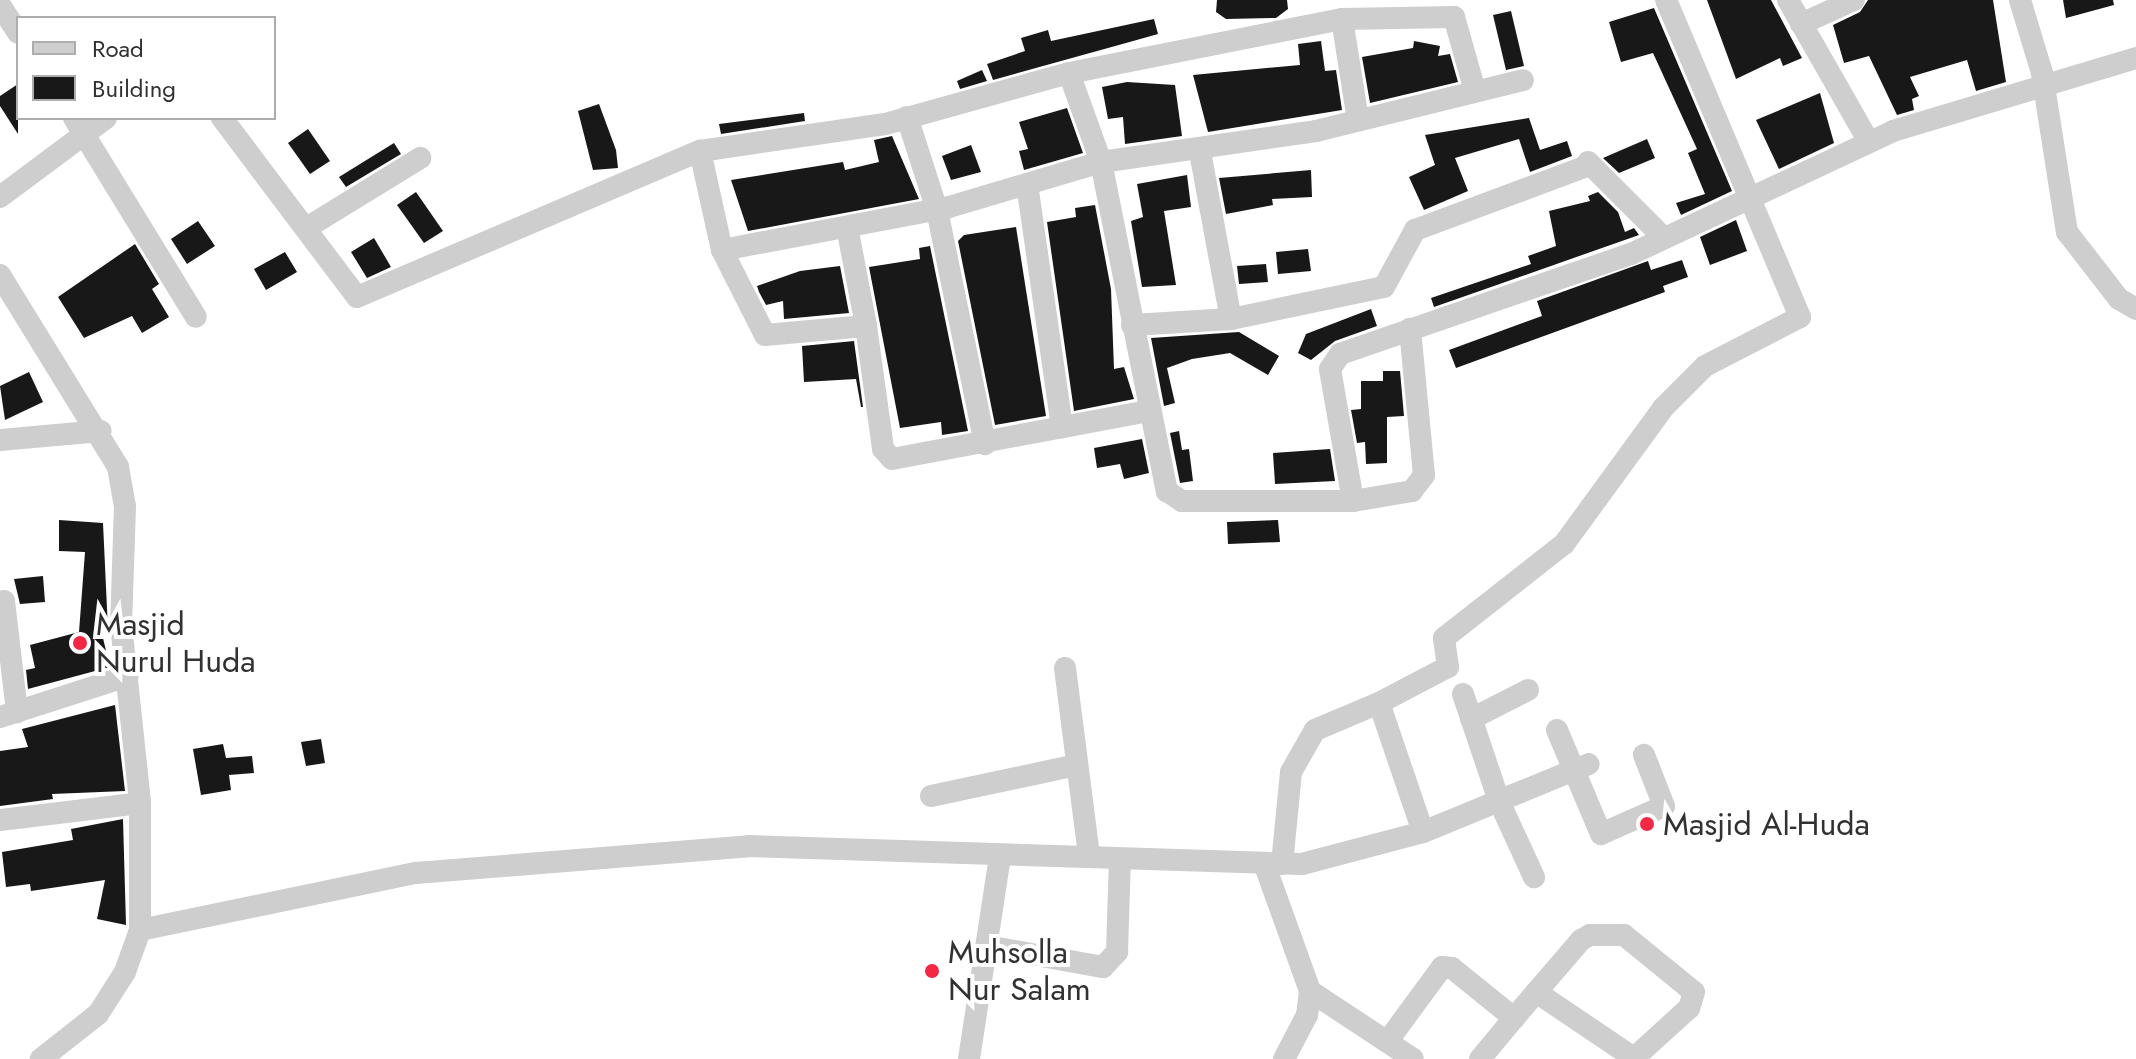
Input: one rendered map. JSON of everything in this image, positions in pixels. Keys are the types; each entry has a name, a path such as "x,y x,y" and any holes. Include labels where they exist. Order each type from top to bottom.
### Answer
{"street":[{"path":"1284,1059 1307,1015 1310,991 1273,864 1291,772 1315,730 1379,703 1448,667 1444,638 1564,544 1663,408 1705,366 1800,317 1752,197 1666,0"},
{"path":"1788,0 1869,142"},
{"path":"1801,24 1854,0"},
{"path":"2020,0 2042,86 2067,232 2119,299 2136,309"},
{"path":"0,5 16,30"},
{"path":"224,120 308,227 350,295 367,296 700,151 907,117 1069,73 1342,19 1454,17 1475,91"},
{"path":"1342,19 1358,120"},
{"path":"1353,501 1331,363 1340,354 1664,238 1869,142 2136,58"},
{"path":"1069,73 1101,162 1148,411 1167,491 1182,501 1353,501 1412,491 1424,475 1410,329"},
{"path":"722,250 937,210 1101,162 1200,152 1358,120 1523,80"},
{"path":"907,117 937,210 985,444"},
{"path":"0,197 79,125 196,317"},
{"path":"700,151 722,250 765,335 866,326"},
{"path":"1200,152 1231,319"},
{"path":"308,227 420,158"},
{"path":"1132,325 1231,319 1384,287 1415,230 1586,165 1664,238"},
{"path":"1027,184 1062,428"},
{"path":"847,227 886,456 985,444 1148,411"},
{"path":"0,275 101,431 118,467 125,506 121,624 140,803 140,930 98,1014 41,1059"},
{"path":"0,440 101,431"},
{"path":"4,601 8,715 128,676"},
{"path":"1065,668 1089,856"},
{"path":"1471,719 1528,690"},
{"path":"1463,694 1499,801 1534,877"},
{"path":"1379,703 1423,832"},
{"path":"1557,730 1581,767 1601,834 1664,806 1644,755"},
{"path":"931,796 1077,765"},
{"path":"140,930 416,873 749,846 1273,864 1325,861 1423,832 1581,767"},
{"path":"0,820 140,803"},
{"path":"969,1059 1000,856"},
{"path":"987,946 1103,967 1117,952 1120,859"},
{"path":"1481,1059 1514,1018 1536,992 1581,940 1610,933 1642,946 1694,992 1689,1008 1634,1058 1536,992"},
{"path":"1387,1042 1442,967 1452,968 1514,1018"},
{"path":"1310,991 1413,1059"}],"building":[{"path":"1217,0 1287,0 1288,9 1276,18 1226,19 1216,12"},
{"path":"1707,0 1771,0 1802,58 1783,66 1780,58 1736,79"},
{"path":"1868,0 1993,0 2006,82 1976,91 1967,60 1910,77 1919,96 1912,99 1914,110 1897,115 1869,56 1844,63 1833,25 1860,12"},
{"path":"2063,0 2113,0 2114,5 2066,18"},
{"path":"1654,8 1732,191 1681,215 1676,203 1705,194 1688,153 1697,149 1653,53 1621,62 1609,22"},
{"path":"1511,11 1524,66 1506,70 1493,15"},
{"path":"1154,19 1158,34 993,80 987,64 1025,51 1021,38 1048,30 1051,41"},
{"path":"1321,41 1325,71 1336,70 1342,110 1208,132 1193,75 1300,65 1298,44"},
{"path":"1414,41 1440,46 1438,56 1450,54 1458,82 1370,103 1362,57 1413,48"},
{"path":"982,70 987,81 960,89 957,81"},
{"path":"1127,82 1175,85 1182,136 1125,144 1123,117 1108,119 1102,87"},
{"path":"16,85 18,134 0,106 0,96"},
{"path":"1820,93 1834,143 1779,169 1756,120"},
{"path":"599,104 616,150 618,168 593,170 578,111"},
{"path":"1067,108 1083,153 1024,170 1019,151 1028,149 1019,122"},
{"path":"804,113 805,121 721,134 719,124"},
{"path":"1529,118 1540,150 1567,141 1572,156 1530,172 1519,139 1455,158 1468,191 1424,210 1409,177 1435,165 1425,135"},
{"path":"308,129 330,161 310,174 288,143"},
{"path":"892,136 919,199 748,231 731,180 843,162 845,170 879,162 874,140"},
{"path":"1647,139 1655,158 1619,173 1603,158"},
{"path":"394,143 401,154 346,187 339,177"},
{"path":"971,145 981,172 951,180 942,156"},
{"path":"1311,170 1312,197 1272,199 1273,205 1226,214 1219,178"},
{"path":"1187,175 1191,207 1164,211 1176,285 1142,287 1131,221 1143,217 1137,184"},
{"path":"416,192 443,231 424,243 397,205"},
{"path":"1598,192 1618,212 1625,232 1634,228 1639,235 1434,307 1431,298 1531,264 1528,256 1556,246 1549,211 1590,201 1588,196"},
{"path":"1095,205 1111,289 1114,369 1124,367 1134,399 1074,411 1047,222 1076,217 1075,208"},
{"path":"1736,220 1747,251 1710,265 1700,237"},
{"path":"198,221 215,246 187,264 171,239"},
{"path":"1016,227 1046,416 995,425 958,241 964,235"},
{"path":"374,238 391,267 367,278 351,252"},
{"path":"135,244 159,284 152,289 169,317 142,333 132,316 84,338 58,297"},
{"path":"930,246 968,431 942,435 941,422 900,428 869,267 920,259 919,248"},
{"path":"1308,249 1311,271 1278,274 1276,252"},
{"path":"285,252 297,272 266,290 254,269"},
{"path":"1682,260 1688,277 1663,286 1665,292 1456,368 1449,350 1542,316 1537,301 1648,261 1651,270"},
{"path":"1266,264 1268,282 1239,284 1237,266"},
{"path":"840,266 849,313 784,319 783,301 766,305 757,286 800,271"},
{"path":"1371,309 1377,326 1335,341 1311,360 1298,353 1306,334"},
{"path":"1239,332 1279,356 1268,375 1230,353 1192,359 1167,368 1175,403 1164,406 1151,338"},
{"path":"854,341 863,407 856,379 804,382 802,346"},
{"path":"1383,371 1400,371 1404,416 1387,417 1387,463 1366,464 1365,442 1357,443 1351,410 1361,409 1361,381 1383,381"},
{"path":"29,372 43,402 5,420 0,386"},
{"path":"1179,431 1182,450 1189,449 1193,481 1180,483 1170,433"},
{"path":"1142,439 1149,473 1124,479 1120,464 1097,468 1094,448"},
{"path":"1330,449 1335,481 1275,484 1273,453"},
{"path":"59,520 103,523 108,630 101,630 110,667 28,689 26,670 35,668 30,645 79,632 85,552 59,551"},
{"path":"1278,520 1280,542 1228,544 1227,522"},
{"path":"43,576 45,602 20,604 14,579"},
{"path":"115,705 125,791 52,794 53,799 0,806 0,751 28,747 22,729"},
{"path":"321,739 325,763 306,766 301,742"},
{"path":"223,744 226,758 252,756 254,773 229,775 231,790 201,795 193,749"},
{"path":"123,819 126,925 97,919 105,880 31,891 30,884 6,887 2,852 73,840 71,829"}],"place":[{"name":"Masjid Nurul Huda","path":"80,643"},
{"name":"Masjid Al-Huda","path":"1647,824"},
{"name":"Muhsolla Nur Salam","path":"932,971"}]}
